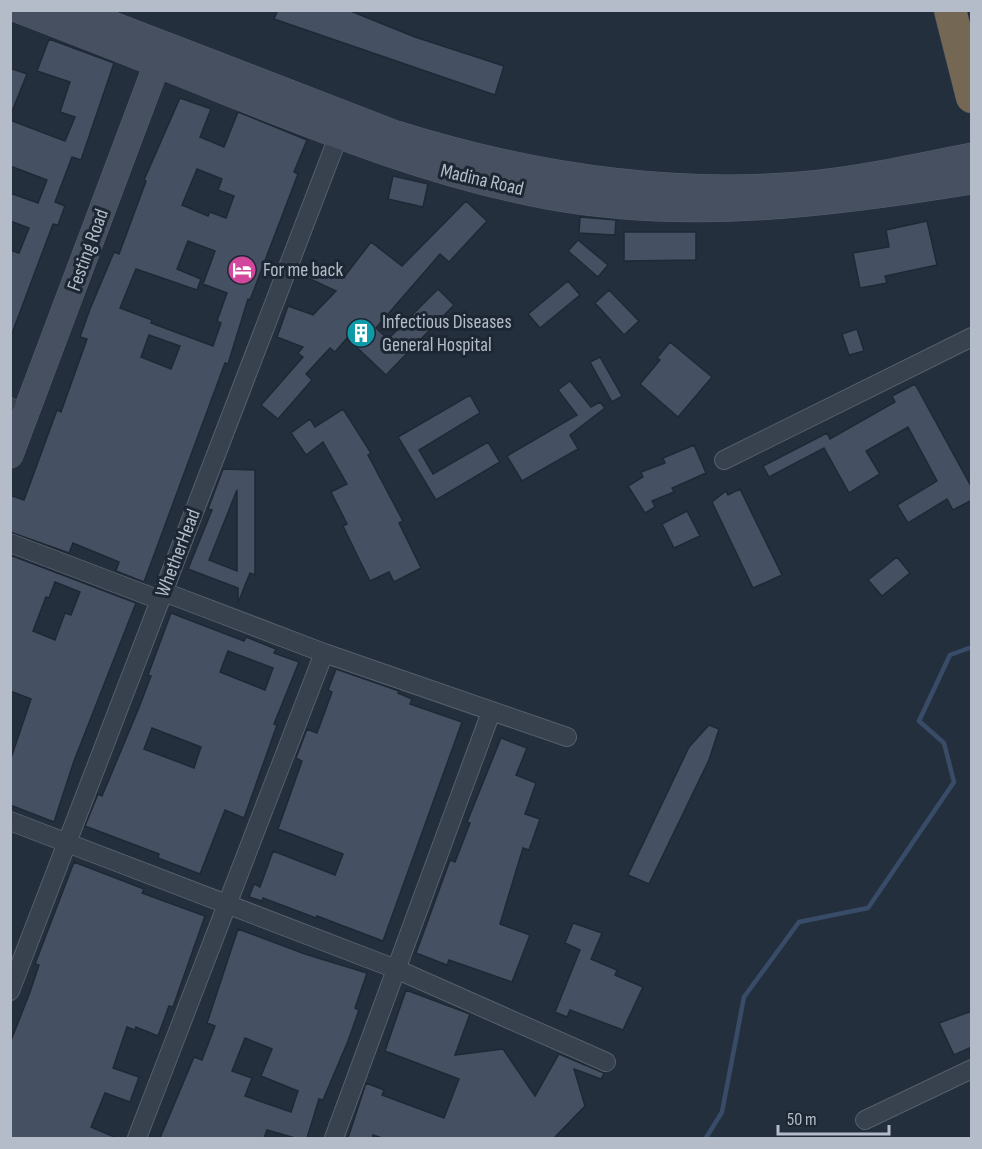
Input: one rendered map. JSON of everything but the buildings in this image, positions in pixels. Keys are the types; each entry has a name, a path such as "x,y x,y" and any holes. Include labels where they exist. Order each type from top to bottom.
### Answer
{"highway":[{"path":"950,10 972,97"}],"main road":[{"name":"Madina Road","path":"20,10 161,54 342,125 414,164 548,196 593,202 746,208 853,200 972,181"},
{"name":"Madina Road","path":"74,10 161,54"},
{"name":"Festing Road","path":"10,455 20,406 161,54"},
{"name":"Madina Road","path":"342,125 494,162 598,180 671,186 801,185 851,179 972,156"}],"street":[{"name":"WhetherHead","path":"10,991 342,125"},
{"path":"724,460 972,337"},
{"path":"10,543 567,737"},
{"path":"137,1138 324,652"},
{"path":"334,1138 491,712"},
{"path":"10,821 396,969 606,1062"},
{"path":"865,1119 972,1070"}],"waterway":[{"path":"706,1138 722,1112 744,997 799,922 868,908 954,782 944,743 919,721 950,655 972,647"}],"place":[{"name":"For me back","path":"242,270"},
{"name":"Infectious Diseases General Hospital","path":"361,333"}]}
